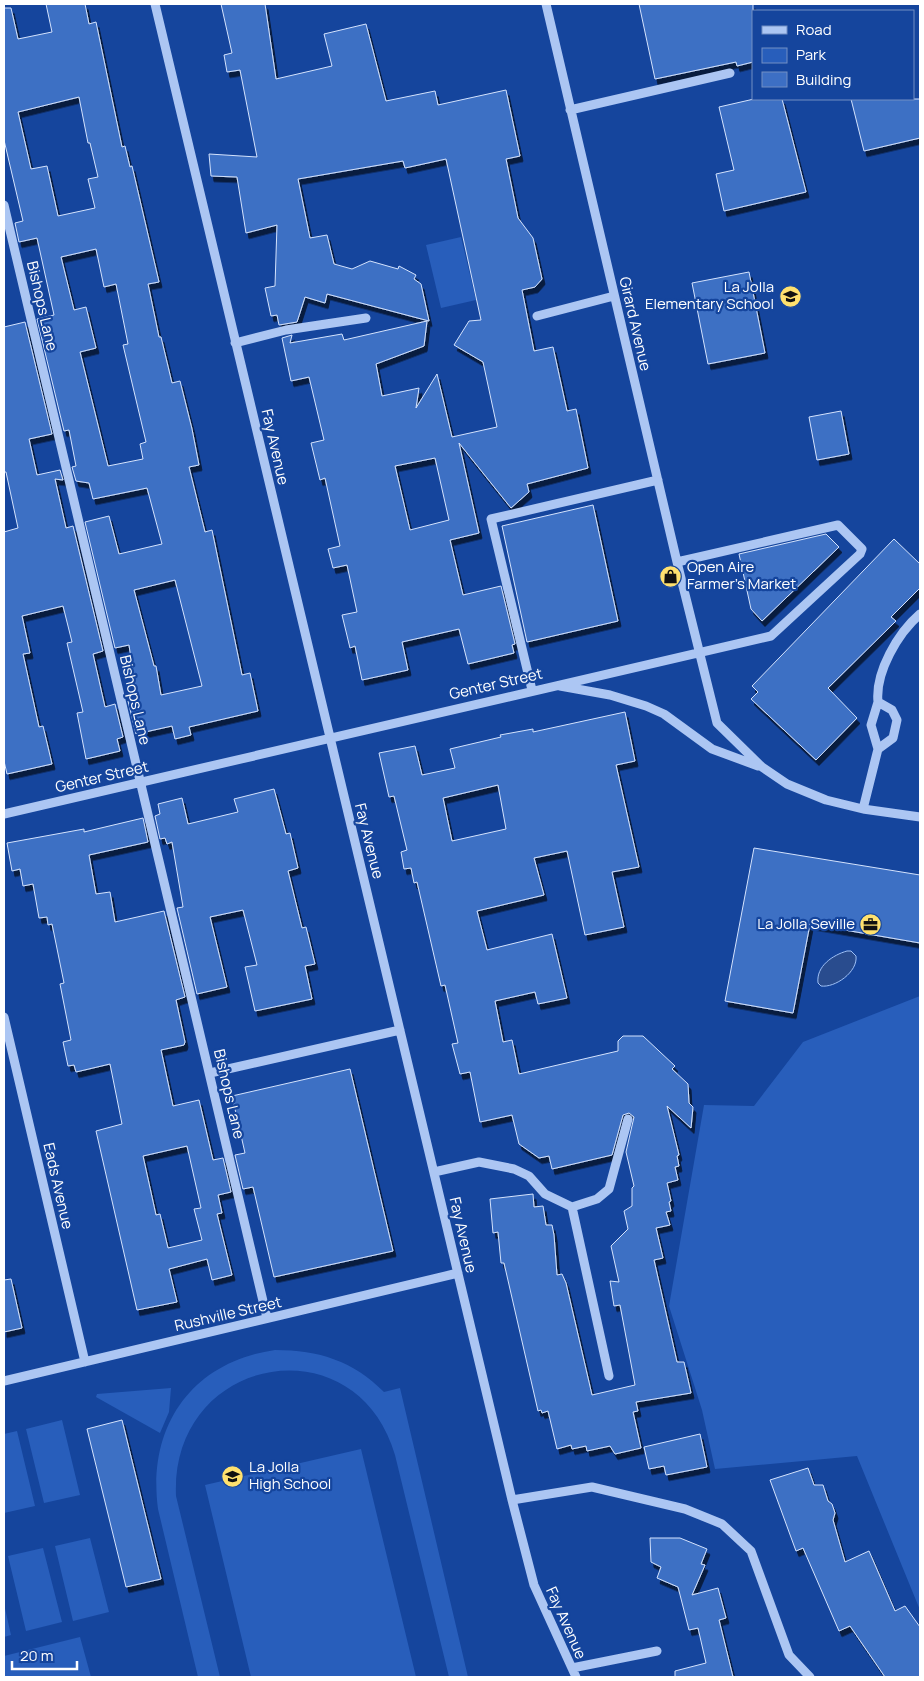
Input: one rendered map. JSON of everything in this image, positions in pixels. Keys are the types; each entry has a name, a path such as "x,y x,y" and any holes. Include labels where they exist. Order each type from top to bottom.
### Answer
{"street":[{"name":"Fay Avenue","path":"155,4 512,1500 534,1585 576,1677"},
{"name":"Girard Avenue","path":"546,4 698,651"},
{"path":"570,110 730,73"},
{"name":"Bishops Lane","path":"4,206 267,1318"},
{"path":"538,316 614,296"},
{"path":"235,343 286,330 366,318"},
{"path":"532,690 492,519 658,480"},
{"name":"Genter Street","path":"4,814 698,651 771,636 860,554 862,548 838,525 677,562"},
{"path":"863,809 878,749 870,725 878,702 877,692 883,670 899,641 920,614"},
{"path":"698,651 717,723 762,767 787,784 826,800 863,809 920,816"},
{"path":"555,685 610,694 646,706 664,714 712,749 762,767"},
{"path":"878,702 892,710 898,720 893,738 878,749"},
{"name":"Eads Avenue","path":"4,1017 85,1362"},
{"path":"210,1073 400,1030"},
{"path":"434,1172 479,1162 514,1169 529,1176 544,1194 572,1207 597,1199 609,1189 628,1119"},
{"path":"572,1207 609,1376"},
{"name":"Rushville Street","path":"4,1381 458,1273"},
{"path":"512,1500 592,1487 685,1509 722,1524 751,1551 789,1655 810,1677"},
{"path":"572,1668 656,1650"}],"green space":[{"path":"461,237 476,300 441,308 426,245"},
{"path":"920,996 920,1610 857,1456 715,1469 702,1410 669,1306 704,1105 754,1106 803,1042"},
{"path":"275,1350 321,1355 334,1359 360,1372 384,1392 400,1388 468,1677 449,1677 395,1455 374,1413 343,1385 307,1372 269,1372 232,1386 202,1411 182,1448 176,1496 220,1677 198,1677 158,1509 156,1479 160,1451 168,1425 181,1403 199,1384 220,1368 246,1357"},
{"path":"171,1388 169,1412 160,1433 96,1397 97,1394"},
{"path":"62,1420 80,1495 44,1503 26,1429"},
{"path":"17,1431 35,1506 4,1513 4,1434"},
{"path":"361,1449 416,1677 251,1677 205,1485"},
{"path":"90,1538 109,1612 73,1621 55,1546"},
{"path":"43,1548 62,1622 26,1631 8,1556"},
{"path":"4,1604 11,1635 4,1637"},
{"path":"80,1637 91,1677 4,1677 4,1656"}],"shaded area":[{"path":"851,951 856,956 853,968 839,982 821,986 818,983 818,977 823,966 831,958"}],"building":[{"path":"46,4 85,4 89,24 96,22 122,147 125,146 130,167 132,166 159,282 148,284 159,337 161,337 172,383 180,381 192,429 199,465 189,467 205,532 212,530 242,675 250,673 258,711 189,727 191,735 175,739 172,726 136,734 128,701 137,699 129,645 115,648 85,522 109,516 119,554 162,544 147,488 93,499 89,483 76,481 72,467 76,466 69,430 64,431 37,319 54,315 37,238 19,242 15,223 23,221 4,140 4,8 11,8 18,39 52,32","holes":["79,97 88,143 90,143 98,177 88,179 95,208 58,216 47,166 31,169 18,112","96,249 104,287 116,284 128,344 123,345 146,442 140,444 143,459 108,466 80,352 96,348 86,307 74,310 61,257","175,580 202,686 161,695 156,666 154,666 134,590"]},
{"path":"221,4 265,4 276,79 332,66 324,34 366,24 386,101 435,91 438,105 506,90 520,156 506,159 518,218 533,238 542,279 535,287 522,290 534,351 553,347 567,411 576,409 588,468 527,484 529,492 511,508 459,443 479,533 450,540 463,595 501,586 515,644 512,645 514,653 468,664 459,629 402,642 408,670 362,680 355,646 350,648 342,615 357,612 347,565 333,568 328,549 340,546 325,478 320,480 311,443 324,440 309,377 291,381 282,338 292,335 290,343 342,334 344,340 427,321 424,346 376,364 382,396 419,388 416,408 437,374 452,437 497,427 483,362 454,345 469,321 481,320 446,159 405,168 403,161 298,179 310,238 327,235 334,264 352,269 370,261 398,269 399,266 416,275 414,279 421,284 429,321 327,294 325,303 305,297 297,322 279,325 277,315 271,316 265,288 275,286 277,225 246,233 237,177 211,176 209,154 257,157 240,70 227,72 224,55 232,53","holes":["435,458 449,520 410,530 395,466"]},
{"path":"639,4 753,4 752,62 737,66 736,62 655,79"},
{"path":"752,99 782,100 806,192 724,211 716,174 734,170 719,107"},
{"path":"920,99 920,138 864,151 851,100"},
{"path":"749,272 765,353 708,364 692,283"},
{"path":"25,322 52,434 29,439 37,475 60,470 63,480 55,479 66,528 73,526 103,651 93,654 105,707 115,704 123,737 117,739 120,751 86,759 77,713 83,712 67,643 72,642 63,606 22,616 30,653 23,654 39,727 43,726 52,764 7,774 4,761 4,532 18,528 6,472 4,472 4,327"},
{"path":"841,411 849,454 817,460 809,417"},
{"path":"593,505 618,621 527,642 502,526"},
{"path":"826,534 839,547 762,621 751,609 739,554"},
{"path":"894,539 920,564 920,588 891,617 896,621 828,688 857,718 816,760 751,699 758,692 752,686"},
{"path":"625,712 635,761 616,765 639,867 612,872 624,927 585,935 567,851 534,858 544,895 477,911 487,950 552,934 567,998 538,1004 535,992 495,1001 503,1042 512,1040 519,1074 618,1051 618,1041 623,1036 643,1036 675,1066 672,1069 688,1084 689,1103 693,1107 691,1128 667,1106 679,1155 677,1156 679,1166 675,1167 678,1180 667,1183 671,1211 666,1212 670,1225 656,1228 663,1258 654,1260 677,1362 684,1362 691,1393 636,1402 638,1411 633,1412 641,1448 615,1454 610,1446 587,1451 586,1446 572,1449 571,1445 557,1449 548,1411 542,1413 541,1410 538,1411 504,1263 501,1263 498,1232 493,1233 490,1199 533,1194 534,1207 543,1206 546,1225 552,1225 557,1275 562,1274 566,1283 592,1395 635,1385 620,1305 614,1306 610,1281 619,1282 611,1246 628,1229 624,1211 632,1206 632,1188 634,1186 626,1152 634,1117 629,1113 623,1115 612,1155 552,1169 549,1156 539,1158 519,1144 512,1115 480,1122 470,1072 460,1074 452,1044 458,1043 445,985 441,986 417,882 414,883 411,868 404,869 401,852 407,850 394,796 389,797 379,753 415,746 422,775 455,768 450,749 501,737 500,735 533,729 533,732","holes":["498,785 506,829 452,841 443,798"]},
{"path":"274,789 286,834 290,833 298,868 288,871 302,928 306,927 315,964 305,966 312,999 255,1011 245,967 257,965 243,910 210,917 227,987 197,994 177,908 183,907 172,842 167,844 165,838 160,839 155,816 160,814 158,804 182,798 188,824 238,812 234,799"},
{"path":"143,818 148,842 89,855 96,894 110,892 115,922 164,911 185,997 176,1000 185,1042 184,1045 161,1050 173,1106 199,1100 213,1160 223,1158 231,1192 218,1195 222,1213 217,1214 232,1275 212,1280 207,1259 169,1269 177,1302 137,1310 96,1131 122,1124 110,1064 76,1072 74,1065 68,1066 63,1042 71,1040 60,984 64,983 52,924 48,925 47,917 39,918 33,884 23,886 20,869 12,871 7,843 84,829 84,832","holes":["187,1146 201,1208 194,1209 202,1240 168,1248 160,1214 156,1215 143,1156"]},
{"path":"754,848 920,875 920,943 810,924 793,1013 725,1001"},
{"path":"350,1069 393,1251 274,1277 253,1187 243,1189 235,1155 245,1153 232,1096"},
{"path":"11,1279 22,1328 4,1332 4,1280"},
{"path":"122,1420 161,1579 126,1587 87,1429"},
{"path":"700,1434 707,1467 666,1475 664,1466 649,1469 644,1447"},
{"path":"808,1468 814,1485 823,1485 828,1501 832,1504 835,1513 833,1520 845,1562 869,1551 895,1611 905,1606 920,1627 920,1677 885,1677 850,1626 839,1631 803,1548 796,1551 770,1480"},
{"path":"650,1538 680,1538 707,1549 701,1564 705,1565 692,1595 718,1588 726,1618 719,1620 733,1677 675,1677 675,1671 706,1663 698,1628 689,1630 678,1587 657,1578 661,1567 651,1562"}],"place":[{"name":"La Jolla Elementary School","path":"790,296"},
{"name":"Open Aire Farmer’s Market","path":"671,576"},
{"name":"La Jolla Seville","path":"871,924"},
{"name":"La Jolla High School","path":"233,1476"}]}
